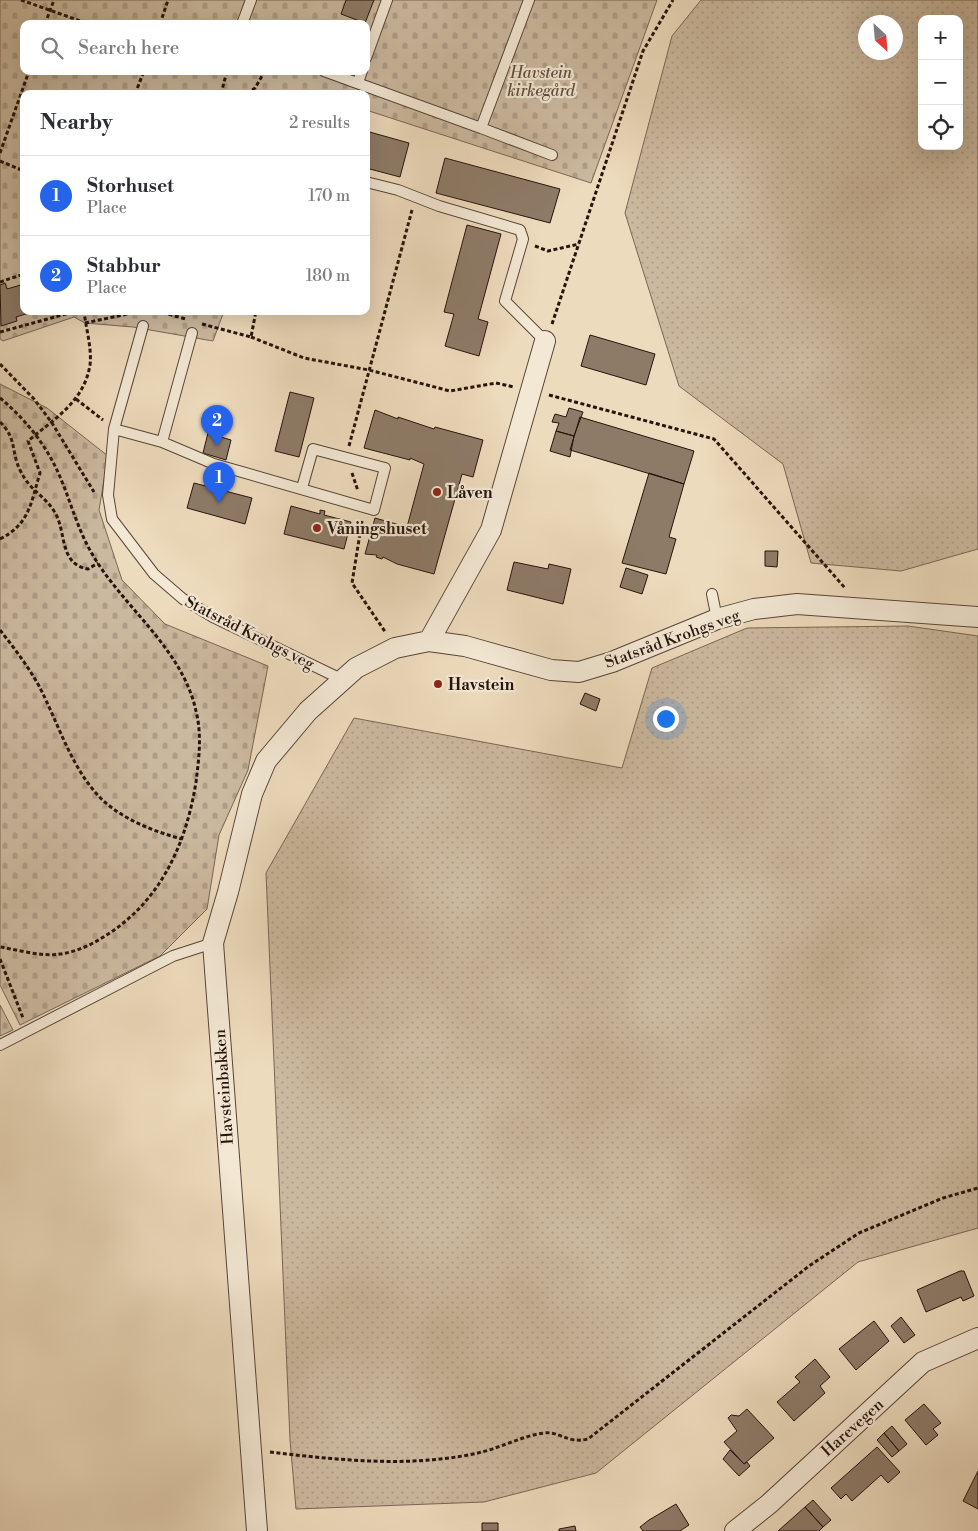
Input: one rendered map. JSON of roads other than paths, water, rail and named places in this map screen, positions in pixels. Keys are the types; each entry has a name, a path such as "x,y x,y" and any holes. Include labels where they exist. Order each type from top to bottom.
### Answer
{"street":[{"path":"429,641 491,530 546,342"},
{"name":"Statsråd Krohgs veg","path":"341,679 356,668 395,648 429,641 465,646 551,670 579,672 612,662 717,619 754,609 797,604 978,616"},
{"name":"Havsteinbakken","path":"258,1531 213,943 228,892 252,794 266,761 308,711 341,679"},
{"name":"Harevegen","path":"735,1531 769,1504 923,1362 978,1338"}],"lane":[{"path":"244,20 251,0"},
{"path":"370,47 387,0"},
{"path":"481,128 529,0"},
{"path":"336,75 552,155"},
{"path":"358,82 361,75"},
{"path":"370,183 398,190 520,230 523,239 505,301 546,342"},
{"name":"Statsråd Krohgs veg","path":"143,326 114,429 108,495 112,520 154,574 184,599 213,617 341,679"},
{"path":"162,442 192,333"},
{"path":"114,429 162,442 214,464 374,510 385,468 313,448 302,488"},
{"path":"712,594 717,619"},
{"path":"0,1045 173,956 213,943"}],"place":[{"name":"Stabbur","path":"217,446"},
{"name":"Låven","path":"437,492"},
{"name":"Storhuset","path":"219,503"},
{"name":"Våningshuset","path":"317,528"},
{"name":"Havstein","path":"438,684"}],"park label":[{"name":"Havstein kirkegård","path":"541,81"}]}
